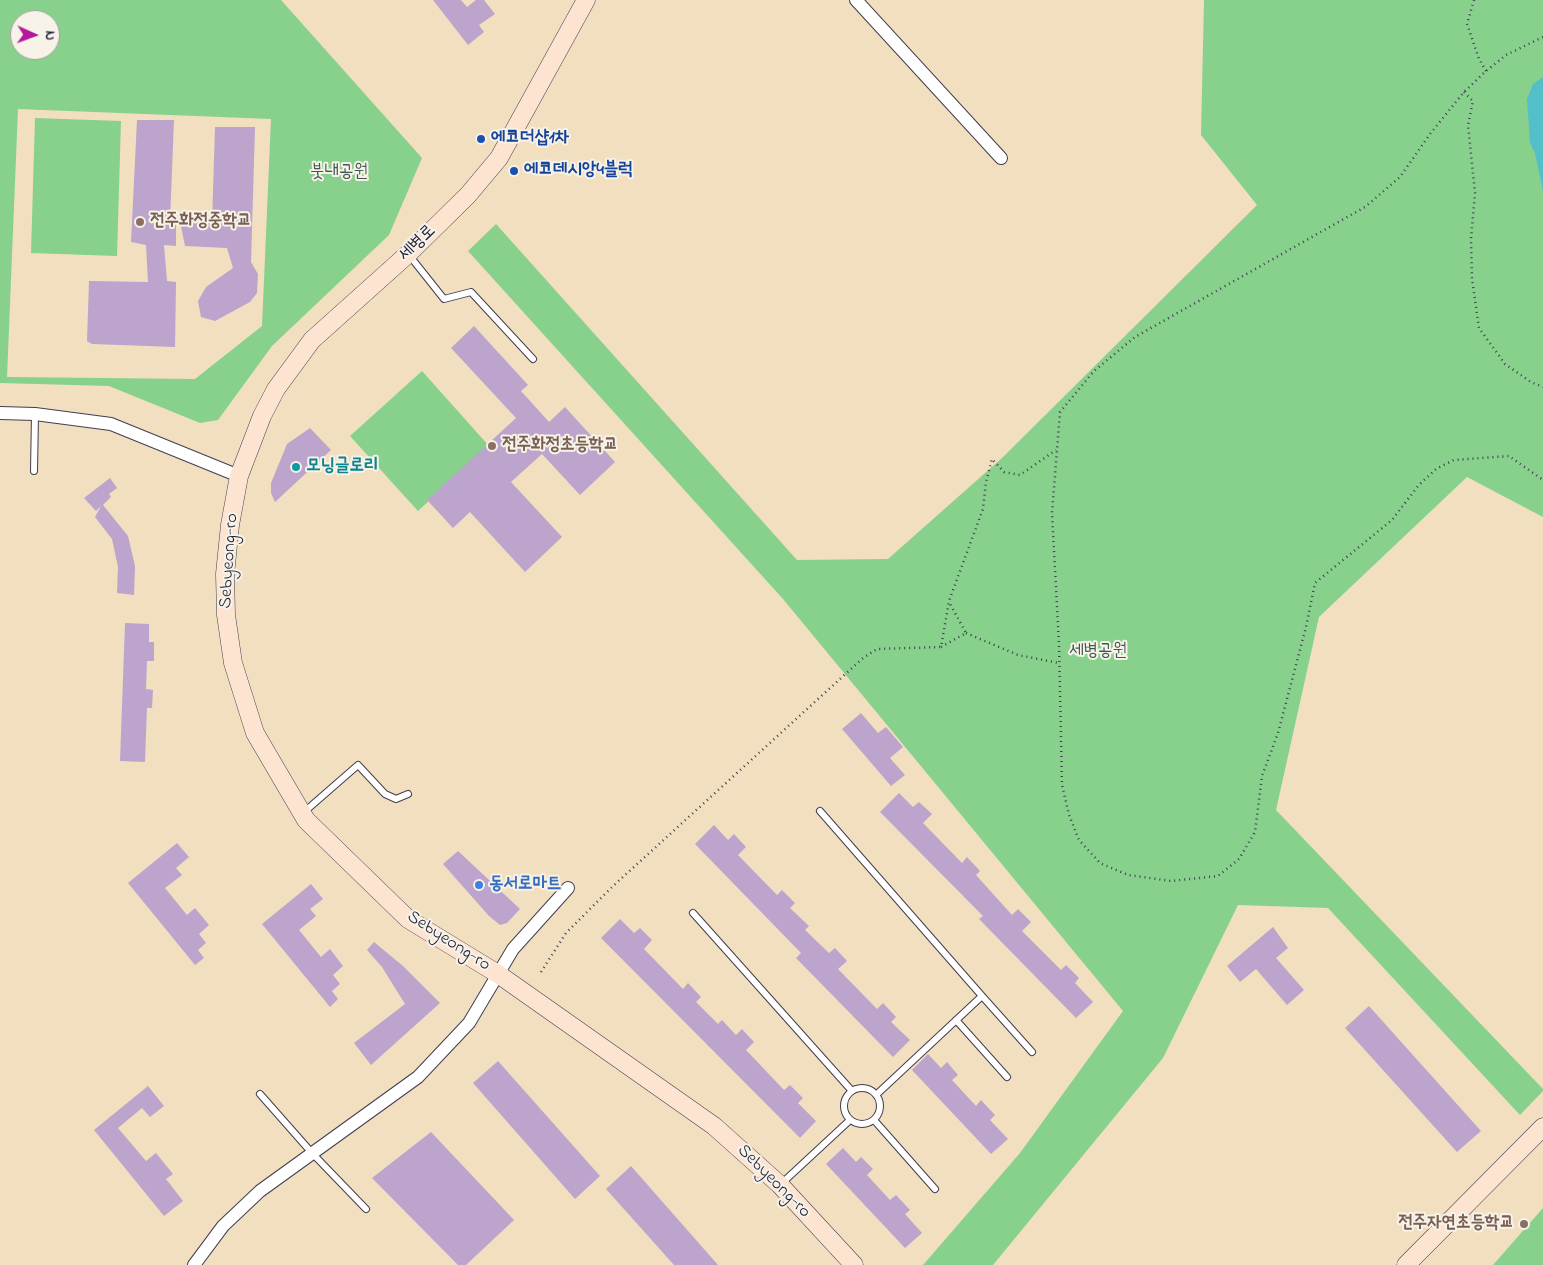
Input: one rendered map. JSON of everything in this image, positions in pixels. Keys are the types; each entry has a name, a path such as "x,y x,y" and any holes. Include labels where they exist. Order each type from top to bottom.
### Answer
{"street":[{"name":"세병로","path":"239,476 262,416 286,373 312,340 408,254 468,195 499,158 586,0"},
{"path":"856,0 1001,158"},
{"path":"0,413 35,414 111,424 239,476"},
{"name":"Sebyeong-ro","path":"239,476 230,525 225,574 226,615 233,663 255,733 306,820 408,919 498,974 714,1126 780,1185 854,1265"},
{"path":"194,1265 223,1226 260,1192 418,1077 469,1024 513,949 568,888"},
{"path":"1406,1265 1543,1127"}],"lane":[{"path":"408,254 444,299 471,292 533,359"},
{"path":"34,471 35,414"},
{"path":"302,814 358,765 385,794 396,799 408,794"},
{"path":"820,811 1032,1052"},
{"path":"693,914 852,1091"},
{"path":"876,1095 982,996"},
{"path":"956,1020 1007,1077"},
{"path":"863,1088 876,1095 880,1103 880,1110 874,1120 863,1125 850,1120 844,1106 852,1091 863,1088"},
{"path":"260,1094 312,1153 366,1209"},
{"path":"780,1185 850,1120"},
{"path":"874,1120 935,1189"}],"path":[{"path":"1474,0 1467,24 1479,59 1486,71"},
{"path":"1543,37 1506,55 1464,92 1400,177 1365,207 1135,337 1094,371 1060,412 1052,513 1060,663 1062,785 1069,815 1079,840 1100,862 1128,875 1171,882 1218,876 1239,859 1255,832 1262,776 1278,733 1306,627 1315,583 1392,520 1418,486 1436,469 1454,460 1509,456 1543,480"},
{"path":"1464,92 1473,101 1468,124 1474,194 1471,239 1472,279 1479,328 1506,364 1531,382 1543,387"},
{"path":"940,647 948,601 983,509 986,482 992,459 1004,472 1020,475 1057,449"},
{"path":"948,601 966,633 1018,654 1060,663"},
{"path":"541,972 566,933 612,887 863,658 877,649 940,647 966,633"}],"green space":[{"name":"붓내공원","path":"0,0 281,0 422,158 389,235 272,346 218,420 200,423 109,386 0,383","holes":["18,109 271,119 262,326 195,379 7,377"]},
{"name":"세병공원","path":"1204,0 1543,0 1543,517 1467,477 1319,617 1276,810 1543,1091 1520,1115 1328,908 1238,905 1163,1058 993,1265 923,1265 1020,1153 1123,1011 783,599 468,251 496,224 797,560 888,559 1002,458 1257,205 1201,135"},
{"path":"35,118 121,121 117,256 31,253"},
{"path":"422,371 489,446 418,511 350,436"},
{"path":"1543,1208 1543,1265 1493,1265"}],"water":[{"path":"1543,77 1543,191 1535,153 1530,143 1527,99 1533,84"}],"building":[{"path":"433,0 461,0 467,7 476,0 484,0 495,14 479,25 484,32 468,45"},
{"path":"137,120 174,120 170,221 176,221 176,246 164,245 167,281 176,282 175,347 92,344 87,341 89,281 148,282 146,245 131,242"},
{"path":"215,127 255,127 251,262 258,274 257,293 250,302 215,321 201,317 198,301 206,287 233,268 227,248 185,246 180,222 212,223"},
{"path":"474,326 528,385 521,391 549,422 565,407 615,462 580,495 542,454 511,482 562,537 525,572 470,512 453,528 427,500 516,418 451,348"},
{"name":"모닝글로리","path":"310,428 331,450 275,502 271,493 271,483 287,444"},
{"path":"110,478 117,488 109,494 111,497 103,505 128,536 135,566 134,595 117,593 118,567 112,539 95,517 101,506 96,511 84,498"},
{"path":"125,623 149,624 149,642 154,642 154,661 147,661 146,689 153,690 152,708 147,708 145,762 120,761"},
{"path":"861,713 878,733 886,727 903,747 890,758 905,775 891,786 842,729"},
{"path":"899,793 913,807 919,802 932,814 923,823 962,863 967,857 980,871 976,875 1012,915 1018,909 1031,922 1022,931 1061,970 1066,965 1079,978 1075,983 1093,1002 1076,1018 979,919 983,916 880,812"},
{"path":"714,825 728,840 734,834 746,847 738,855 777,895 782,890 795,903 790,908 809,926 805,930 829,953 835,948 847,961 838,969 877,1009 883,1003 896,1017 891,1022 910,1040 893,1057 796,958 801,953 695,844"},
{"path":"177,843 189,857 176,868 182,875 165,888 187,915 195,908 209,925 199,934 206,943 198,950 204,958 195,965 128,883"},
{"path":"458,851 520,909 507,923 500,925 489,916 443,864"},
{"path":"311,884 323,899 310,909 316,916 299,930 321,957 330,949 343,966 333,975 340,984 332,991 338,999 330,1007 262,924"},
{"path":"620,919 634,933 640,928 652,940 644,949 683,989 688,983 701,997 696,1002 718,1024 722,1020 736,1035 742,1029 754,1042 746,1050 784,1090 790,1085 803,1098 798,1103 816,1121 800,1138 601,938"},
{"path":"1273,927 1288,948 1276,958 1304,990 1287,1005 1256,969 1240,982 1227,966"},
{"path":"374,942 403,966 440,1003 371,1065 354,1043 405,1004 382,967 367,950"},
{"path":"1369,1006 1481,1131 1457,1152 1345,1028"},
{"path":"928,1054 941,1068 947,1062 958,1075 952,1080 976,1106 981,1100 995,1115 990,1120 1008,1139 991,1154 912,1070"},
{"path":"498,1061 600,1176 575,1199 473,1083"},
{"path":"148,1086 164,1106 150,1117 142,1108 118,1128 146,1161 156,1153 173,1174 166,1179 183,1201 164,1216 94,1130"},
{"path":"431,1132 514,1220 466,1265 458,1265 372,1178"},
{"path":"843,1148 856,1162 861,1157 873,1169 867,1175 890,1200 896,1195 910,1210 905,1214 922,1233 905,1248 826,1164"},
{"path":"631,1166 718,1265 674,1265 606,1189"}],"place":[{"name":"에코더샵1차","path":"481,139"},
{"name":"에코데시앙4블럭","path":"514,171"},
{"name":"전주화정중학교","path":"140,222"},
{"name":"전주화정초등학교","path":"492,446"},
{"name":"모닝글로리","path":"296,467"},
{"name":"동서로마트","path":"479,885"},
{"name":"전주자연초등학교","path":"1524,1224"}]}
